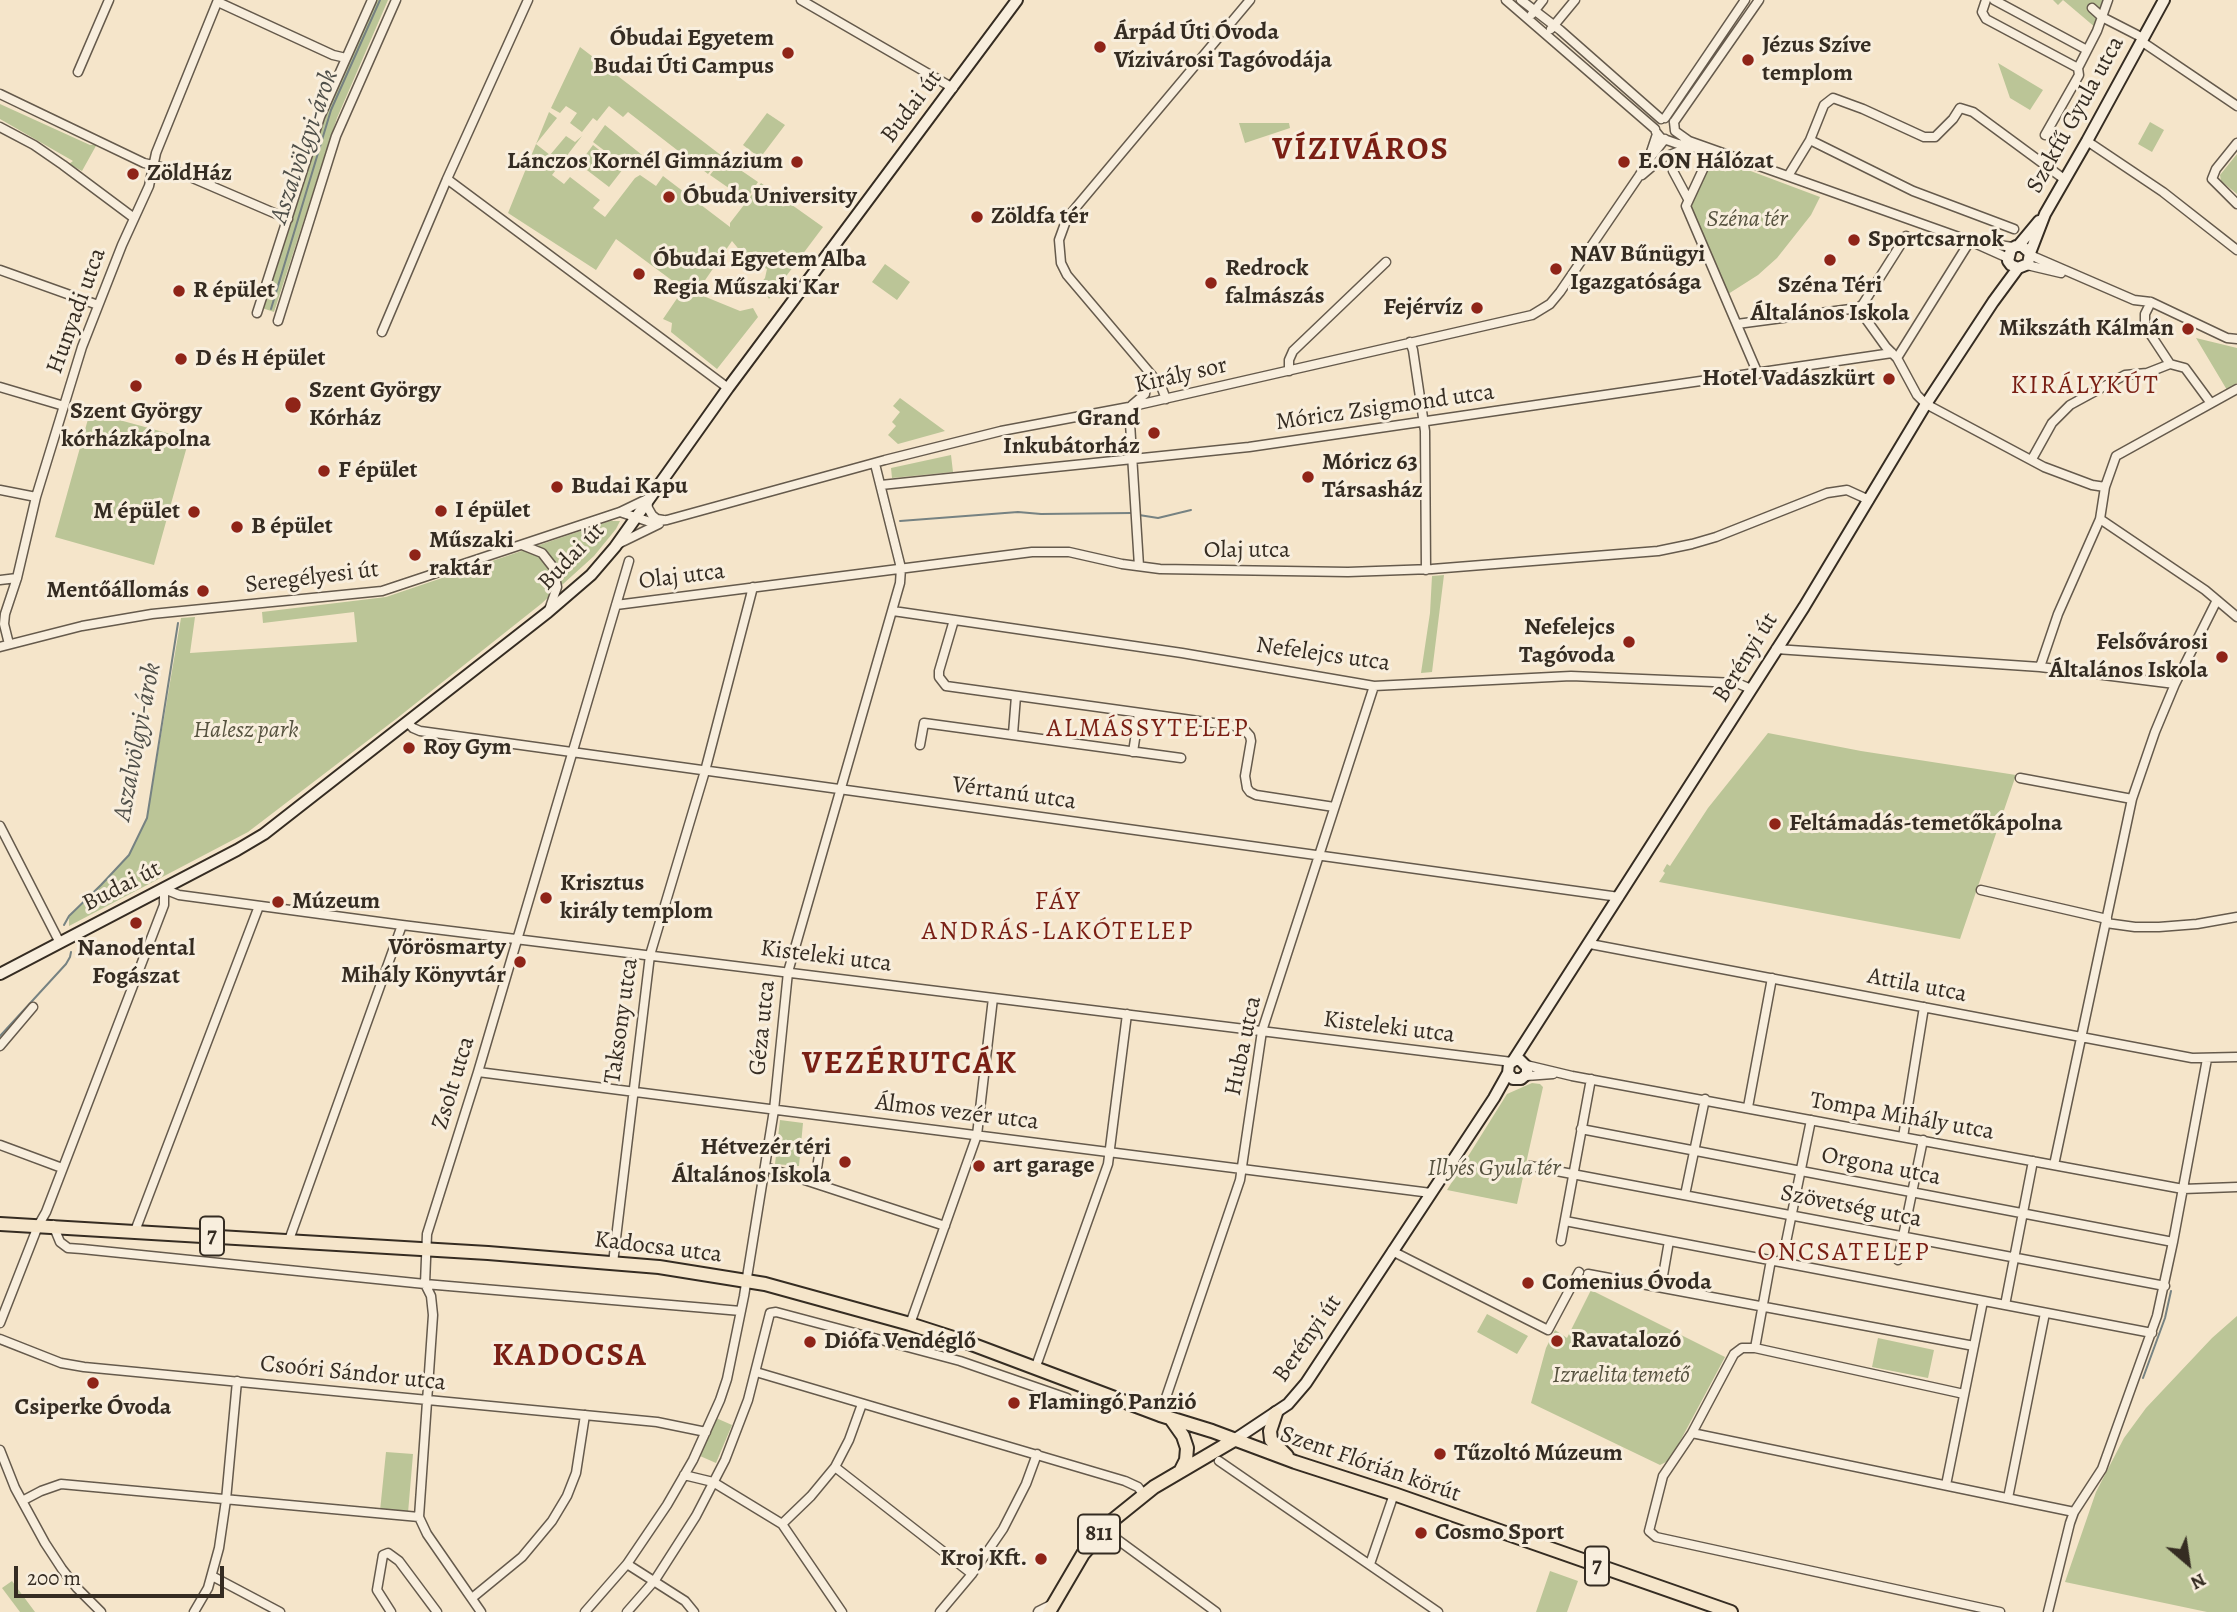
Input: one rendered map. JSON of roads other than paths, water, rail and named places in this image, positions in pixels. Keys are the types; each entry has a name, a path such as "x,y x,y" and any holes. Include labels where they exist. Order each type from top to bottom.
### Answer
{"main road":[{"name":"Budai út","path":"0,974 264,834 548,612 591,575 615,547 728,388 1017,0"},
{"name":"Szekfű Gyula utca","path":"2019,257 2087,141 2164,0"},
{"name":"Berényi út","path":"1051,1609 1083,1554 1103,1529 1143,1495 1276,1413 1288,1404 1306,1383 1494,1098 1567,975 1590,944 1804,607 1926,404 2019,257"},
{"name":"Berényi út","path":"1494,1098 1524,1071 1525,1053 1531,1035"},
{"path":"1518,1060 1524,1071 1512,1078 1510,1067 1518,1060"},
{"name":"Kadocsa utca","path":"0,1224 289,1240 613,1263 659,1267 747,1281 828,1300 910,1324 1234,1440"},
{"path":"1276,1413 1269,1431 1271,1440 1295,1462"},
{"path":"1166,1417 1183,1436 1187,1448 1186,1460 1181,1470"},
{"name":"Szent Flórián körút","path":"1234,1440 1731,1612"}],"street":[{"path":"78,72 109,0"},
{"path":"257,313 320,117 372,0"},
{"path":"278,321 336,136 396,0"},
{"path":"382,332 528,0"},
{"path":"801,0 953,88"},
{"path":"1166,399 1161,386 1064,270 1060,263 1059,240 1067,218 1250,0"},
{"path":"1506,0 1659,134 1688,148 1712,150"},
{"path":"1521,0 1689,141 2081,278 2134,300 2151,302 2228,338 2237,339"},
{"path":"1528,19 1544,0"},
{"path":"1546,34 1574,0"},
{"path":"1659,134 1671,137 1669,123 1745,0"},
{"path":"1669,123 1759,0"},
{"path":"1986,0 1982,12 1988,21 2078,68"},
{"path":"1994,0 2087,50"},
{"path":"2045,135 2079,75 2078,68 2097,31 2108,0"},
{"path":"218,1 333,55 346,58"},
{"name":"Hunyadi utca","path":"4,645 4,624 36,497 64,407 98,305 149,186 152,166 218,1"},
{"path":"2092,8 2237,106"},
{"path":"941,81 943,101"},
{"path":"0,94 152,166 174,170 288,219"},
{"path":"1788,176 1810,140 1824,105 1833,98 1924,137 1936,137 1960,108 1973,111 2064,179"},
{"path":"1659,134 1657,122 1669,123"},
{"path":"0,127 63,164 134,218"},
{"name":"Király sor","path":"635,516 650,522 667,520 1001,431 1166,399 1527,317 1544,309 1560,292 1639,176 1659,134"},
{"path":"1810,140 1913,191 2014,229"},
{"path":"2087,141 2163,192 2237,250"},
{"path":"2237,144 2216,169 2212,179 2237,204"},
{"name":"Király sor","path":"1639,176 1662,158 1688,148"},
{"path":"1712,150 1686,206 1758,374"},
{"path":"1673,171 1688,199"},
{"path":"447,179 728,388"},
{"path":"1737,324 1858,308 1906,236"},
{"path":"1895,355 1970,241"},
{"path":"1289,371 1289,360 1293,351 1386,262"},
{"path":"0,270 98,305"},
{"path":"2151,302 2145,314 2145,326 2170,364"},
{"path":"1858,308 1895,355 1917,395 1926,404 2054,471 2105,487"},
{"path":"1410,342 1424,422 1426,570"},
{"name":"Móricz Zsigmond utca","path":"881,485 1249,447 1895,355"},
{"path":"2032,459 2052,423 2070,405 2125,375 2147,373 2170,364 2185,368 2210,402"},
{"path":"1139,566 1129,407 1145,394 1148,372"},
{"path":"0,387 64,407"},
{"path":"2040,667 2058,614 2100,519 2105,487 2116,456 2237,389"},
{"name":"Géza utca","path":"585,1612 627,1564 667,1505 706,1433 727,1379 747,1281 774,1110 788,972 900,583 901,568 876,464"},
{"path":"0,490 36,497"},
{"name":"Olaj utca","path":"616,604 1032,552 1069,552 1139,566 1176,570 1348,572 1426,570 1667,550 1716,537 1827,493 1847,490 1868,499"},
{"path":"647,499 652,515 657,520 667,520"},
{"name":"Seregélyesi út","path":"4,645 82,626 152,614 393,588 620,512 647,499"},
{"path":"620,512 635,516"},
{"path":"2100,519 2217,600 2237,617"},
{"name":"Király sor","path":"615,547 667,520"},
{"path":"519,545 542,553 553,567 557,587 548,612"},
{"name":"Zsolt utca","path":"419,1517 433,1315 431,1296 425,1284 427,1234 478,1072 629,561"},
{"path":"0,580 17,578"},
{"name":"Taksony utca","path":"613,1263 650,955 705,771 753,587"},
{"path":"2054,1165 2132,799 2175,684 2217,600"},
{"name":"Nefelejcs utca","path":"892,611 1182,653 1374,686 1572,676 1737,683 1751,690"},
{"path":"954,620 939,671 942,683 950,689 1242,727 1251,741 1245,776 1250,792 1334,807"},
{"path":"1776,649 2040,667 2175,684"},
{"name":"Huba utca","path":"1166,1417 1243,1168 1262,1031 1374,686"},
{"path":"1013,734 1016,696"},
{"path":"1133,752 1139,713"},
{"name":"Vértanú utca","path":"407,722 420,731 572,753 1619,897"},
{"path":"920,746 924,723 1181,758"},
{"path":"2020,778 2132,799"},
{"path":"0,826 60,943"},
{"path":"0,1323 46,1212 164,905 164,889"},
{"name":"Kisteleki utca","path":"164,889 179,895 402,925 1262,1031 1486,1060 1510,1067"},
{"path":"1980,890 2134,927 2197,924 2237,917"},
{"path":"135,1231 259,906"},
{"path":"289,1240 402,925"},
{"name":"Attila utca","path":"1590,944 2207,1059 2237,1057"},
{"path":"1748,1107 1772,978"},
{"path":"910,1324 976,1135 993,998"},
{"path":"0,1046 33,1007"},
{"path":"1903,1137 1924,1007"},
{"path":"1035,1369 1110,1153 1127,1014"},
{"path":"2048,1612 2066,1533 2074,1512 2102,1469 2152,1333 2165,1286 2207,1059"},
{"name":"Tompa Mihály utca","path":"1524,1071 1560,1073 2183,1189 2237,1187"},
{"name":"Álmos vezér utca","path":"478,1072 1431,1193"},
{"path":"1561,1241 1591,1079"},
{"path":"1685,1195 1705,1100"},
{"path":"1782,1262 1811,1120"},
{"name":"Orgona utca","path":"1581,1129 2173,1242"},
{"path":"1898,1260 1923,1140"},
{"path":"0,1144 62,1168"},
{"path":"815,1182 820,1148"},
{"path":"2005,1305 2033,1161"},
{"name":"Szövetség utca","path":"1531,1166 2165,1286"},
{"path":"765,1167 945,1226"},
{"path":"1565,1221 2152,1333"},
{"path":"53,1225 60,1242 68,1248 425,1284 741,1311"},
{"path":"1661,1287 1670,1241"},
{"path":"1392,1251 1548,1330 1584,1273 1974,1346"},
{"path":"1755,1348 1771,1260"},
{"path":"1946,1485 1983,1301"},
{"path":"627,1612 655,1580 696,1516 713,1482 738,1427 756,1372 770,1313 776,1312 960,1362 1067,1398"},
{"path":"2008,1498 2046,1313"},
{"name":"Csoóri Sándor utca","path":"0,1339 73,1366 657,1422 706,1433"},
{"path":"1964,1394 1755,1348 1738,1350 1692,1433 1663,1476 1649,1531 1656,1537 2000,1612"},
{"path":"756,1372 1125,1481 1138,1487 1143,1495"},
{"path":"194,1612 212,1576 226,1500 237,1381"},
{"path":"782,1524 811,1496 835,1467 849,1440 862,1404"},
{"path":"472,1598 522,1557 552,1521 567,1496 576,1473 584,1415"},
{"path":"1692,1433 2074,1512"},
{"path":"0,1450 22,1501 62,1569 101,1612"},
{"path":"940,1612 972,1574 1011,1515 1037,1454"},
{"path":"1219,1461 1438,1612"},
{"path":"835,1467 972,1574"},
{"path":"684,1475 713,1482 782,1524 842,1612"},
{"path":"22,1501 61,1484 419,1517 426,1534 481,1612"},
{"path":"1370,1564 1394,1494"},
{"path":"1103,1529 1216,1612"},
{"path":"391,1612 377,1590 383,1555 387,1553 399,1561 437,1612"},
{"path":"627,1564 685,1601 694,1612"},
{"path":"212,1576 280,1612"},
{"path":"1039,1612 1051,1609"}],"waterway":[{"name":"Aszalvölgyi-árok","path":"271,309 331,110 380,0"},
{"path":"1139,515 1158,518 1191,510"},
{"path":"900,521 1018,512 1131,513"},
{"name":"Aszalvölgyi-árok","path":"64,925 69,916 129,855 147,818 178,623"},
{"name":"Aszalvölgyi-árok","path":"0,1036 66,964 71,952"},
{"path":"2143,1378 2165,1318 2171,1291"}],"place":[{"name":"Árpád Úti Óvoda Vízivárosi Tagóvodája","path":"1100,47"},
{"name":"Óbudai Egyetem Budai Úti Campus","path":"788,53"},
{"name":"Jézus Szíve templom","path":"1748,60"},
{"name":"Lánczos Kornél Gimnázium","path":"797,162"},
{"name":"E.ON Hálózat","path":"1624,162"},
{"name":"ZöldHáz","path":"133,174"},
{"name":"Óbuda University","path":"669,197"},
{"name":"Zöldfa tér","path":"977,217"},
{"name":"Sportcsarnok","path":"1854,240"},
{"name":"Széna Téri Általános Iskola","path":"1830,260"},
{"name":"NAV Bűnügyi Igazgatósága","path":"1556,269"},
{"name":"Óbudai Egyetem Alba Regia Műszaki Kar","path":"639,274"},
{"name":"Redrock falmászás","path":"1211,283"},
{"name":"R épület","path":"179,291"},
{"name":"Fejérvíz","path":"1477,308"},
{"name":"Mikszáth Kálmán","path":"2188,329"},
{"name":"D és H épület","path":"181,359"},
{"name":"Hotel Vadászkürt","path":"1889,379"},
{"name":"Szent György kórházkápolna","path":"136,386"},
{"name":"Szent György Kórház","path":"293,405"},
{"name":"Grand Inkubátorház","path":"1154,433"},
{"name":"F épület","path":"324,471"},
{"name":"Móricz 63 Társasház","path":"1308,477"},
{"name":"Budai Kapu","path":"557,487"},
{"name":"I épület","path":"441,511"},
{"name":"M épület","path":"194,512"},
{"name":"B épület","path":"237,527"},
{"name":"Műszaki raktár","path":"415,555"},
{"name":"Mentőállomás","path":"203,591"},
{"name":"Nefelejcs Tagóvoda","path":"1629,642"},
{"name":"Felsővárosi Általános Iskola","path":"2222,657"},
{"name":"Roy Gym","path":"409,748"},
{"name":"Feltámadás-temetőkápolna","path":"1775,824"},
{"name":"Krisztus király templom","path":"546,898"},
{"name":"Múzeum","path":"278,902"},
{"name":"Nanodental Fogászat","path":"136,923"},
{"name":"Vörösmarty Mihály Könyvtár","path":"520,962"},
{"name":"Hétvezér téri Általános Iskola","path":"845,1162"},
{"name":"art garage","path":"979,1166"},
{"name":"Comenius Óvoda","path":"1528,1283"},
{"name":"Ravatalozó","path":"1557,1341"},
{"name":"Diófa Vendéglő","path":"810,1342"},
{"name":"Csiperke Óvoda","path":"93,1383"},
{"name":"Flamingó Panzió","path":"1014,1403"},
{"name":"Tűzoltó Múzeum","path":"1440,1454"},
{"name":"Cosmo Sport","path":"1421,1533"},
{"name":"Kroj Kft.","path":"1041,1559"}],"district":[{"name":"VÍZIVÁROS","path":"1361,151"},
{"name":"KIRÁLYKÚT","path":"2085,387"},
{"name":"ALMÁSSYTELEP","path":"1148,730"},
{"name":"FÁY ANDRÁS-LAKÓTELEP","path":"1058,918"},
{"name":"VEZÉRUTCÁK","path":"910,1065"},
{"name":"ONCSATELEP","path":"1844,1254"},
{"name":"KADOCSA","path":"570,1357"}],"park label":[{"name":"Széna tér","path":"1747,220"},
{"name":"Halesz park","path":"246,731"},
{"name":"Illyés Gyula tér","path":"1494,1169"},
{"name":"Izraelita temető","path":"1621,1376"}]}
